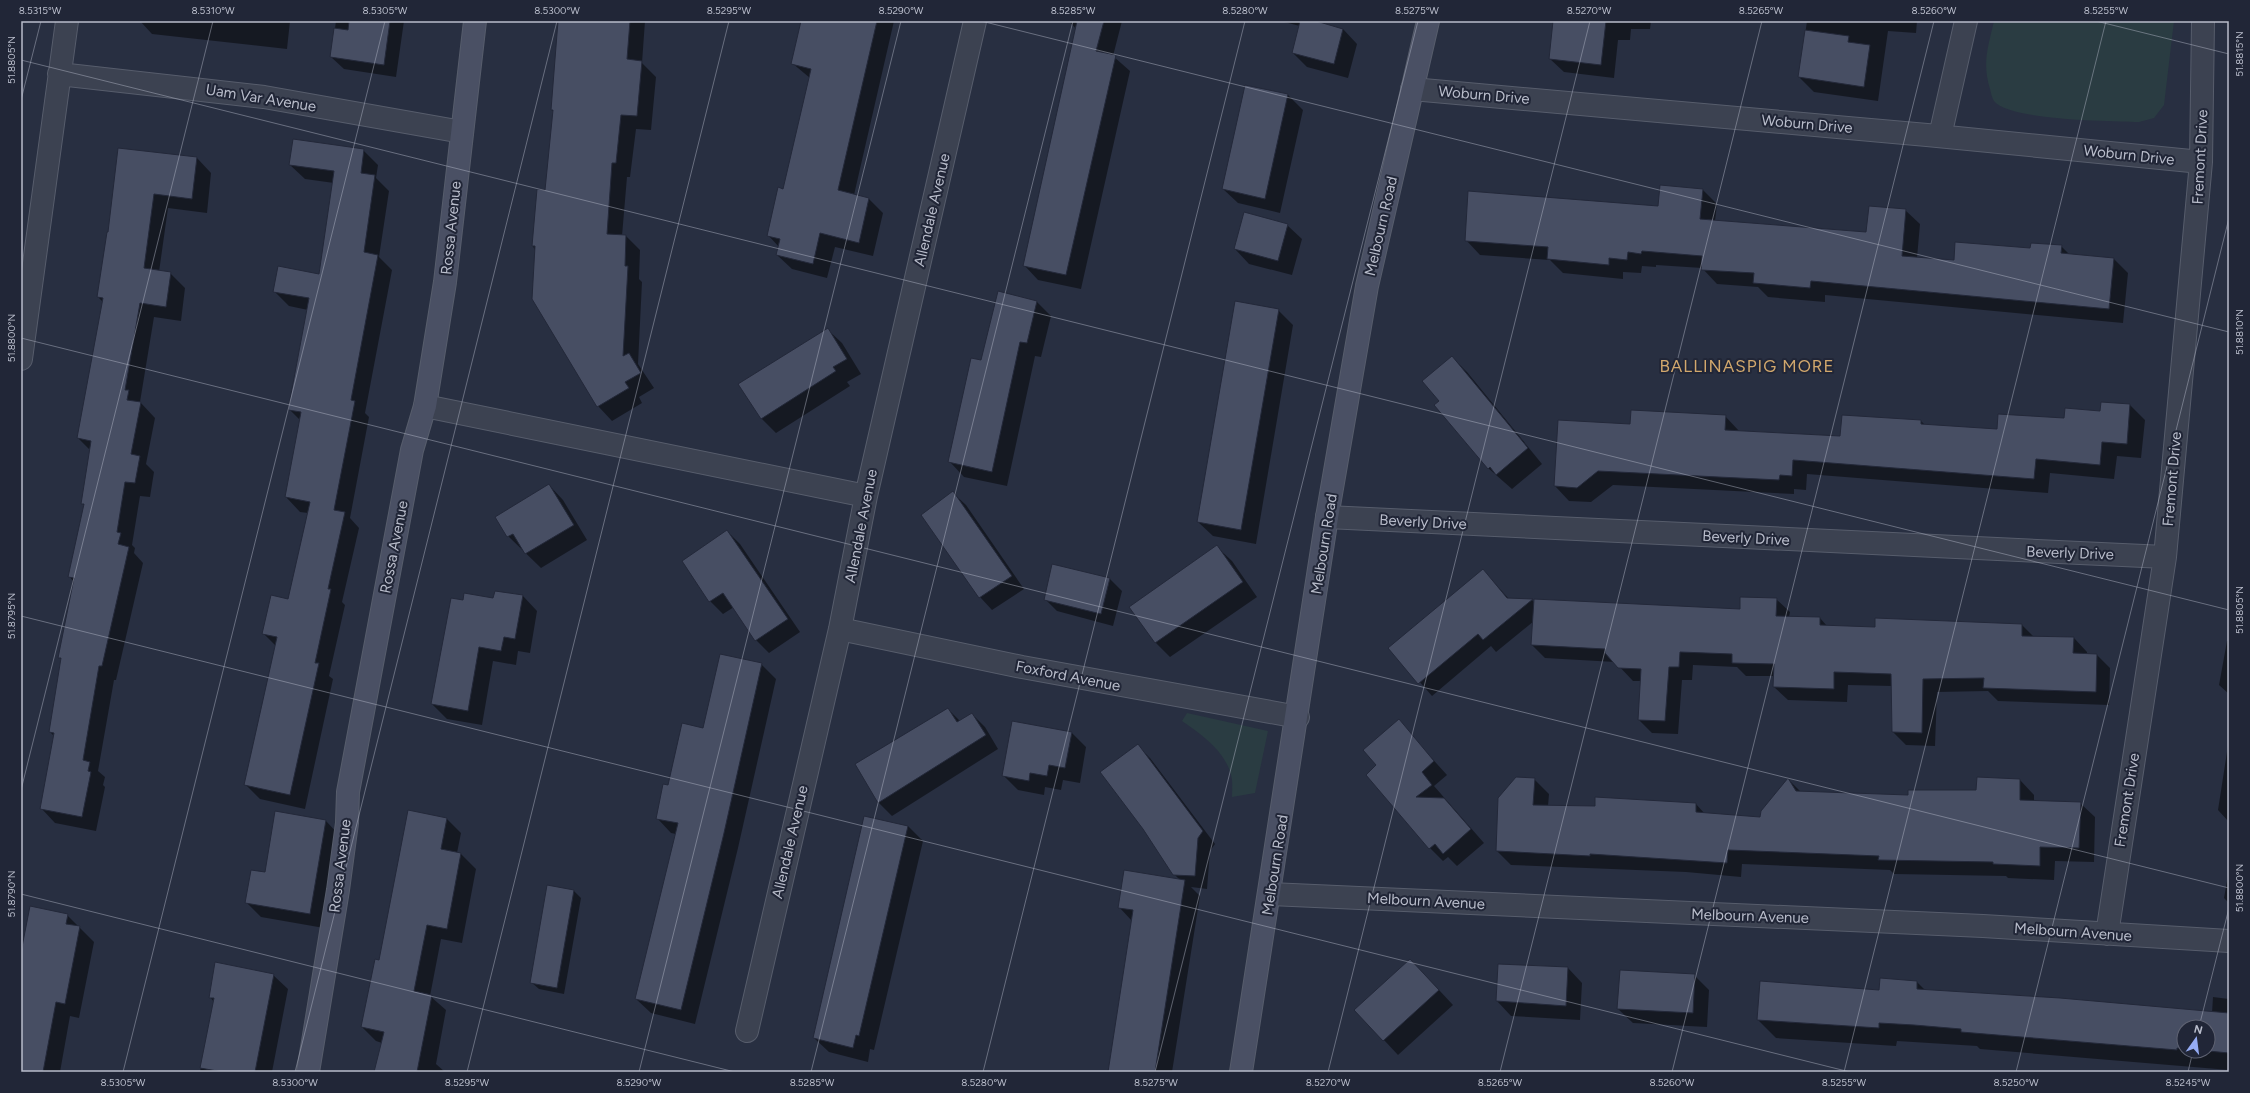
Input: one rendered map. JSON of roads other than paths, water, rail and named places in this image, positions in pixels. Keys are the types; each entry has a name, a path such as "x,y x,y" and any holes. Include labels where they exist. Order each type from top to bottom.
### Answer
{"street":[{"path":"21,359 67,21"},
{"name":"Rossa Avenue","path":"308,1072 338,890 347,823 348,792 412,450 425,406 445,282 475,21"},
{"name":"Allendale Avenue","path":"747,1031 840,629 866,496 975,21"},
{"name":"Melbourn Road","path":"1241,1072 1298,717 1328,517 1367,286 1428,21"},
{"path":"1940,136 1966,21"},
{"name":"Fremont Drive","path":"2107,934 2165,557 2202,162 2203,21"},
{"name":"Uam Var Avenue","path":"59,74 256,95 462,132"},
{"name":"Woburn Drive","path":"1412,89 1940,136 2202,162"},
{"path":"425,406 866,496"},
{"name":"Beverly Drive","path":"1328,517 2165,557"},
{"name":"Foxford Avenue","path":"840,629 1022,667 1298,717"},
{"name":"Melbourn Avenue","path":"1270,894 1893,922 2229,941"}],"district":[{"name":"BALLINASPIG MORE","path":"1747,366"}]}
